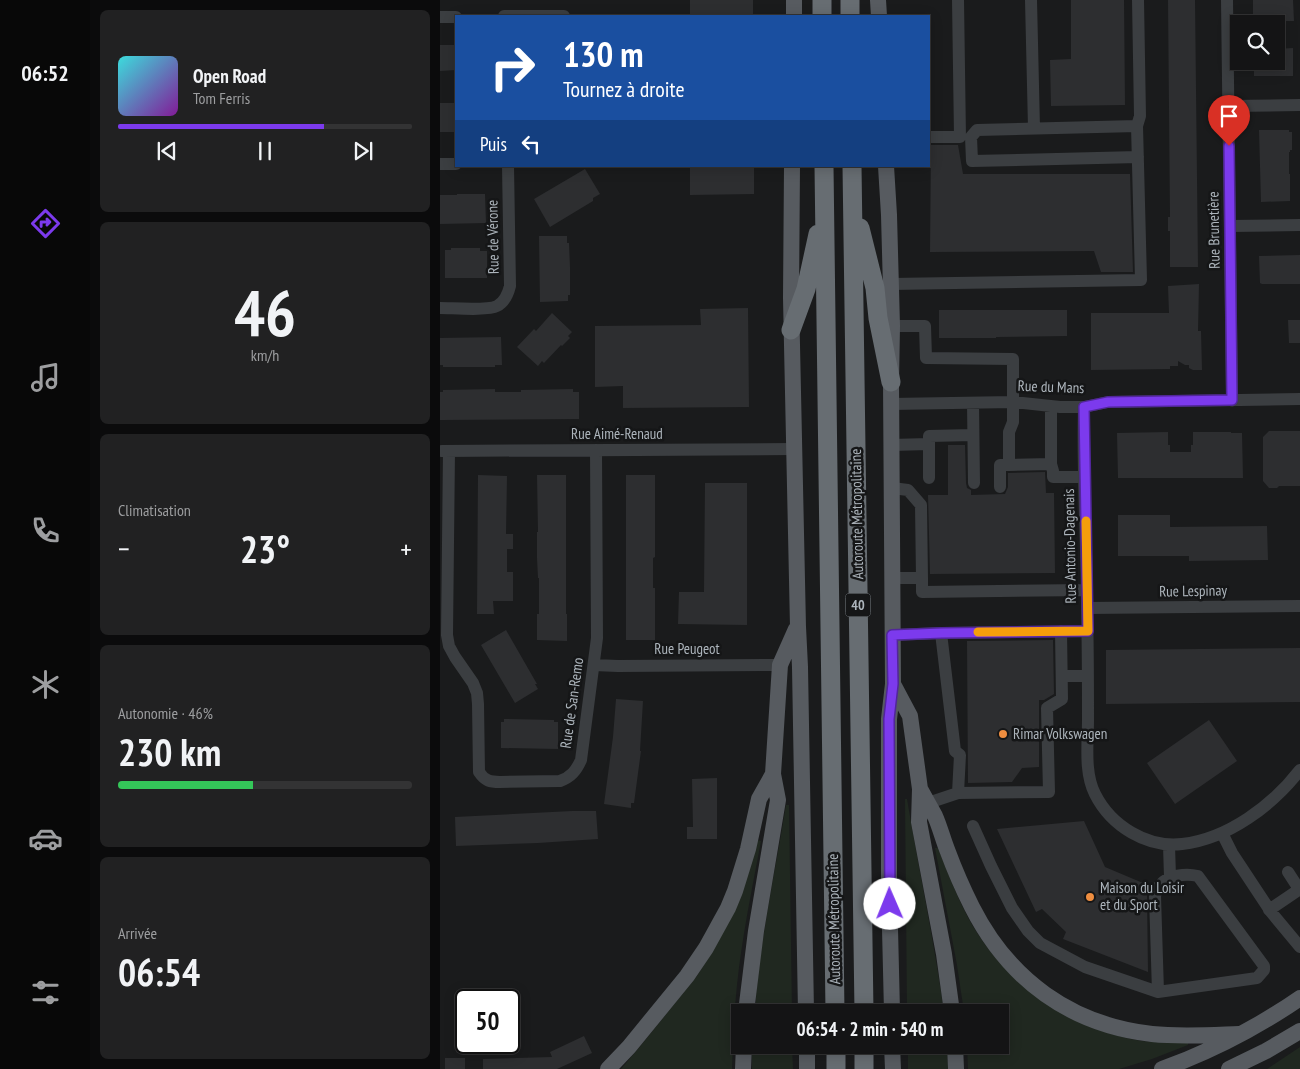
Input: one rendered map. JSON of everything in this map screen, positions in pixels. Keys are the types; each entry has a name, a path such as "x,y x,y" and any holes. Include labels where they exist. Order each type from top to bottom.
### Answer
{"highway":[{"path":"822,0 822,15"},
{"path":"850,0 850,15"},
{"name":"Autoroute Métropolitaine","path":"824,167 835,1004"},
{"name":"Autoroute Métropolitaine","path":"852,167 864,1004"},
{"path":"852,198 875,288 878,318 890,382"},
{"path":"791,330 806,289 825,200"},
{"path":"836,1054 836,1069"},
{"path":"864,1054 864,1069"}],"main road":[{"path":"794,0 794,15"},
{"path":"878,0 878,15"},
{"path":"792,167 791,330 800,667 806,1004"},
{"path":"886,167 892,284 890,382 893,684 889,719 889,877 892,1004"},
{"path":"747,1004 756,931 778,800 773,774 780,665 798,627"},
{"path":"893,684 910,716 924,796 935,816 962,887 983,928 1014,968 1044,993 1064,1006 1096,1021 1124,1030 1166,1035 1239,1034"},
{"path":"608,1069 624,1053 687,976 706,948 735,891 748,850 759,799 773,774"},
{"path":"924,796 919,822 944,954 951,1004"},
{"path":"1162,1069 1217,1046 1279,1012 1300,998"},
{"path":"1229,1069 1266,1051 1300,1031"},
{"path":"1246,1069 1266,1051"},
{"path":"743,1069 744,1054"},
{"path":"807,1054 808,1069"},
{"path":"892,1054 893,1069"},
{"path":"955,1054 956,1069"}],"street":[{"path":"958,0 966,137 972,161 1138,157"},
{"path":"1031,0 1034,128"},
{"path":"892,284 1141,280 1137,126 1140,116 1138,0"},
{"name":"Rue Brunetière","path":"1227,0 1232,400"},
{"path":"440,17 455,16"},
{"path":"1228,106 1300,105"},
{"path":"930,137 966,137 977,130 1137,126"},
{"path":"440,164 455,164"},
{"name":"Rue de Vérone","path":"440,308 488,308 496,306 508,294 510,286 508,167"},
{"path":"1230,226 1300,225"},
{"path":"892,326 926,326 926,358 1013,359 1013,422 1008,432 1009,465"},
{"name":"Rue du Mans","path":"891,404 1013,402 1084,407 1108,402 1300,399"},
{"path":"973,403 974,483"},
{"path":"1051,406 1051,464 1053,477 1085,476"},
{"name":"Rue Antonio-Dagenais","path":"1084,407 1088,631 1088,766 1095,794 1103,806 1136,836 1162,844 1182,844 1196,842 1222,833 1247,818 1270,802 1300,770"},
{"path":"929,478 928,436 973,435"},
{"path":"891,445 928,444"},
{"name":"Rue Aimé-Renaud","path":"444,451 794,449"},
{"name":"Rue de San-Remo","path":"444,451 449,646 477,693 479,772 483,778 491,782 500,782 560,781 569,778 577,770 581,760 597,638 596,450"},
{"path":"1000,488 1000,465 1051,464"},
{"path":"892,488 908,490 921,506 922,592 1087,590"},
{"path":"892,578 922,578"},
{"name":"Rue Lespinay","path":"1087,608 1300,606"},
{"path":"924,796 958,793 1049,792 1046,708 1062,699 1061,631"},
{"path":"892,635 1088,631"},
{"path":"942,633 955,751 960,755 958,793"},
{"name":"Rue Peugeot","path":"594,664 618,666 780,665"},
{"path":"1062,676 1088,676"},
{"path":"973,826 1012,908 1028,931 1040,943 1085,966 1158,992 1257,978 1264,970 1264,966 1198,876 1170,877 1159,886 1155,896 1158,992"},
{"path":"1222,833 1232,853 1270,910 1300,947"},
{"path":"1169,844 1170,877"},
{"path":"1270,910 1300,889 1288,872"}],"shaded area":[{"path":"905,799 907,799 943,1004 907,1004"},
{"path":"786,805 789,805 792,1004 756,1004 764,934"},
{"path":"757,840 761,841 744,931 735,1004 731,1004 732,1069 621,1069 697,976 713,950"},
{"path":"935,848 938,848 959,899 974,928 989,950 1025,987 1046,1003 1091,1027 1142,1041 1188,1042 1188,1045 1119,1069 968,1069 967,1054 1009,1054 1009,1004 963,1004"},
{"path":"1300,1047 1300,1069 1267,1069"},
{"path":"752,1054 792,1054 793,1069 752,1069"},
{"path":"908,1054 947,1054 948,1069 908,1069"}],"building":[{"path":"690,0 753,0 753,15 690,15"},
{"path":"1071,0 1124,0 1125,105 1051,106 1050,60 1071,59"},
{"path":"1168,0 1195,0 1198,267 1170,267 1170,231 1168,231 1168,217 1170,217"},
{"path":"1253,0 1293,0 1294,21 1285,21 1285,15 1253,15"},
{"path":"440,45 455,45 455,70 440,71"},
{"path":"1285,48 1293,48 1293,76 1254,76 1254,70 1285,70"},
{"path":"440,103 455,103 455,132 440,132"},
{"path":"1259,130 1289,130 1289,132 1292,132 1292,150 1289,152 1290,201 1261,202"},
{"path":"931,145 958,145 963,174 1130,174 1133,272 1101,272 1094,251 930,252"},
{"path":"690,167 754,167 754,194 690,195"},
{"path":"585,169 600,194 593,198 593,201 550,227 534,199"},
{"path":"485,194 486,223 440,224 440,195"},
{"path":"539,236 567,236 570,267 570,295 568,295 568,301 540,302"},
{"path":"451,248 480,248 480,251 487,251 487,278 445,278 445,250 451,250"},
{"path":"1300,255 1300,284 1260,283 1259,256"},
{"path":"1199,284 1198,331 1201,331 1202,370 1193,370 1189,368 1189,365 1178,361 1178,366 1170,366 1170,369 1091,370 1091,313 1169,313 1168,286"},
{"path":"748,308 749,407 623,408 623,386 595,387 595,326 701,325 700,309"},
{"path":"939,310 1067,310 1067,336 939,338"},
{"path":"552,313 572,332 568,336 570,338 562,346 544,363 542,361 538,366 517,347 534,329 536,331"},
{"path":"1288,320 1300,320 1300,343 1289,343"},
{"path":"501,337 502,365 495,365 495,367 443,367 443,365 440,365 440,338"},
{"path":"495,389 495,392 521,392 521,390 573,389 573,392 579,392 579,419 440,420 440,392 443,392 443,390"},
{"path":"1269,431 1300,431 1300,486 1269,488 1263,481 1263,437"},
{"path":"1168,432 1170,452 1191,452 1193,432 1242,433 1243,478 1118,478 1117,433"},
{"path":"948,445 965,445 966,483 967,488 971,490 971,495 1005,494 1008,487 1008,473 1045,472 1046,493 1054,493 1055,573 930,574 928,495 948,495"},
{"path":"478,475 507,476 506,534 513,534 513,549 507,549 507,572 513,572 513,601 493,601 494,614 477,614"},
{"path":"537,475 566,475 567,641 537,640 539,578 537,558"},
{"path":"626,475 655,475 653,588 655,588 655,640 626,640"},
{"path":"705,483 747,483 747,625 678,624 679,592 704,592"},
{"path":"1118,515 1170,515 1170,527 1267,526 1268,560 1189,561 1189,556 1118,556"},
{"path":"506,630 537,684 535,684 538,689 515,703 481,645"},
{"name":"Rimar Volkswagen","path":"1053,640 1054,694 1044,700 1039,700 1039,767 1022,768 1012,782 968,783 967,641"},
{"path":"1300,648 1300,702 1106,704 1106,650"},
{"path":"616,699 643,701 641,751 634,803 631,803 631,808 604,804"},
{"path":"504,719 554,720 554,722 558,722 558,749 501,748 501,722 504,722"},
{"path":"1209,720 1237,761 1175,804 1147,763"},
{"path":"717,778 717,839 687,839 687,827 693,827 692,779"},
{"path":"596,811 598,839 456,846 455,817"},
{"name":"Maison du Loisir et du Sport","path":"1084,821 1105,867 1150,886 1147,896 1148,972 1063,939 1066,932 1042,909 1036,912 997,829"},
{"path":"584,1036 592,1053 557,1069 483,1069 483,1059 552,1057 550,1052"},
{"path":"445,1058 465,1058 465,1069 445,1069"}],"slow traffic":[{"path":"978,632 1088,631 1086,521"}],"place":[{"name":"Rimar Volkswagen","path":"1003,734"},
{"name":"Maison du Loisir et du Sport","path":"1090,897"}],"route":[{"path":"890,904 889,719 893,684 892,635 1088,631 1084,407 1108,402 1232,400 1229,146"}]}
